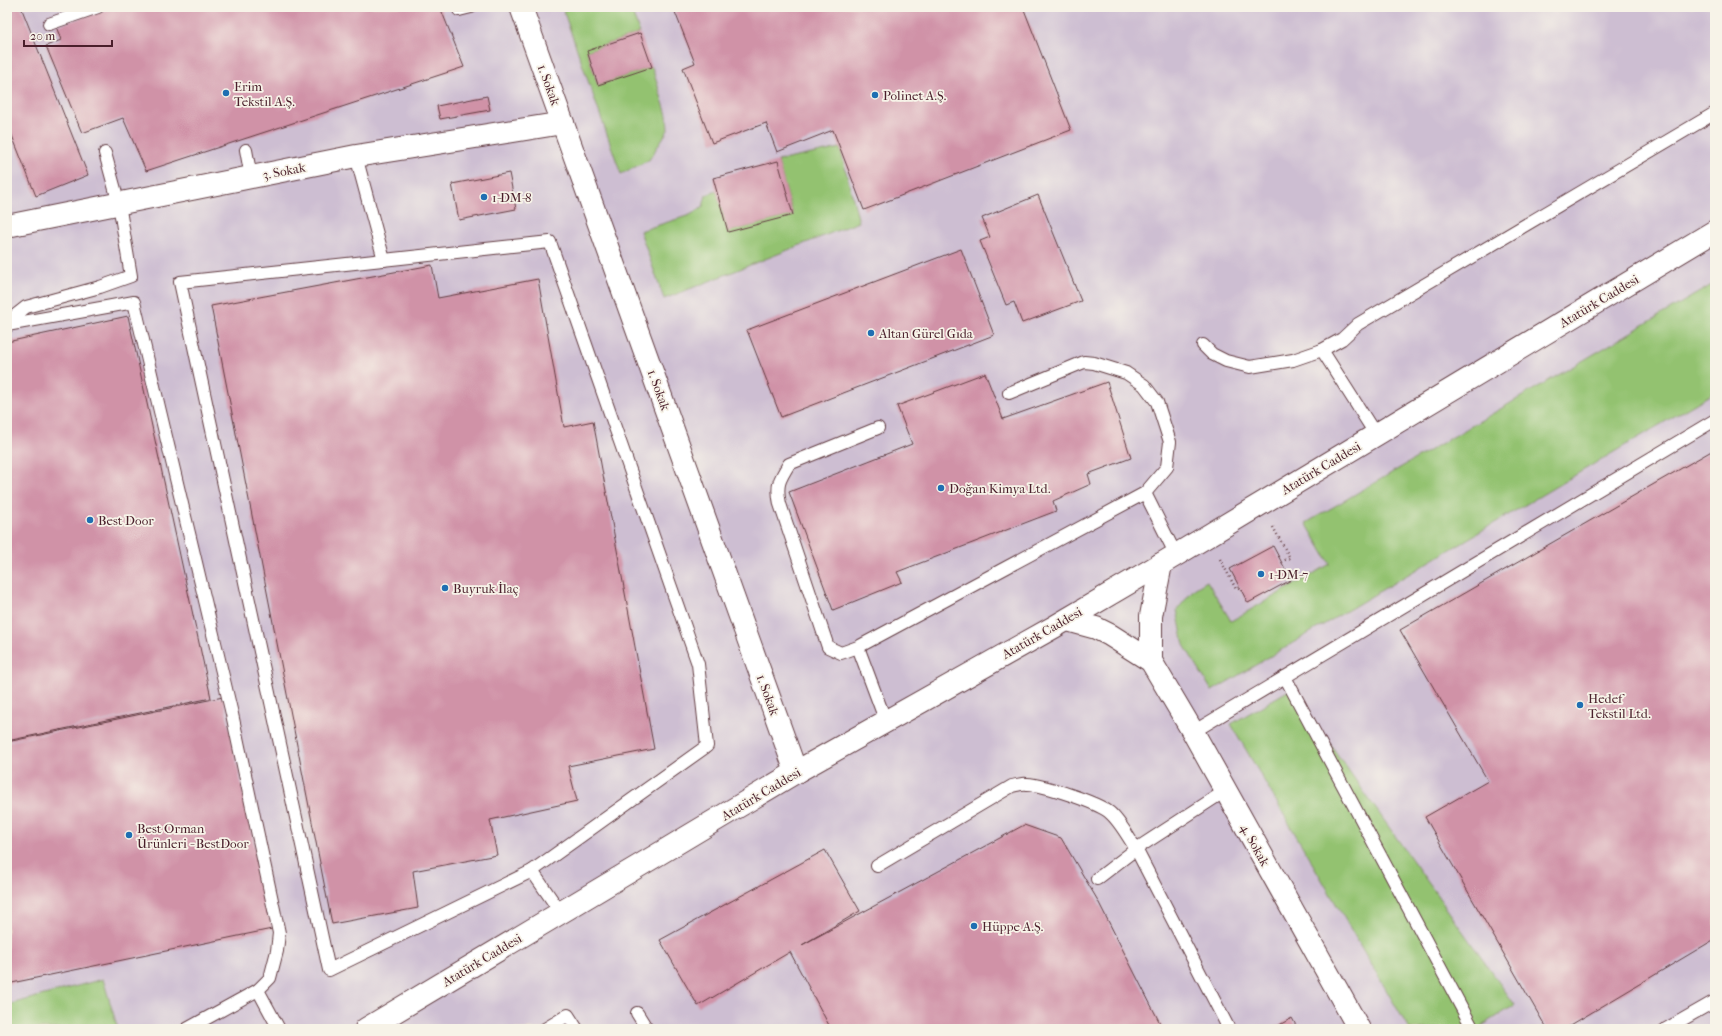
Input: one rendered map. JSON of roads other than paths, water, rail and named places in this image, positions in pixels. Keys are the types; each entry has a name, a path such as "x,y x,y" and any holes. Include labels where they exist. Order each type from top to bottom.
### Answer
{"street":[{"name":"1. Sokak","path":"521,7 796,772"},
{"name":"3. Sokak","path":"7,226 356,156 563,123"},
{"name":"Atatürk Caddesi","path":"366,1029 796,772 1067,620 1715,231"},
{"path":"1151,661 1152,616 1156,588 1169,559"},
{"path":"1067,620 1079,622 1103,631 1151,661"},
{"name":"4. Sokak","path":"1151,661 1193,732 1359,1029"}],"lane":[{"path":"49,24 98,7"},
{"path":"458,10 471,7"},
{"path":"1203,345 1212,354 1226,361 1250,367 1293,360 1322,350 1342,339 1358,324 1715,113"},
{"path":"246,150 251,177"},
{"path":"7,324 26,307 100,287 131,276 119,204 105,153"},
{"path":"356,156 384,260"},
{"path":"550,242 698,664 707,746 532,871 329,970 180,282 550,242"},
{"path":"7,324 134,302 232,714 279,933 277,951 270,978 258,990 187,1029"},
{"path":"1322,350 1376,435"},
{"path":"878,428 789,464 781,477 777,489 780,504 828,647 841,653 858,647 1145,493 1167,467 1170,442 1157,402 1144,385 1126,373 1094,363 1084,362 1009,393"},
{"path":"1193,732 1715,420"},
{"path":"1145,493 1169,559"},
{"path":"858,647 886,722"},
{"path":"1285,677 1473,1029"},
{"path":"877,866 1012,786 1026,783 1049,788 1094,804 1109,812 1119,823 1136,849 1229,1029"},
{"path":"1097,879 1136,849 1225,791"},
{"path":"532,871 561,913"},
{"path":"258,990 279,1029"},
{"path":"1666,1029 1715,1001"},
{"path":"637,1013 647,1029"},
{"path":"545,1029 568,1015 577,1029"}],"place":[{"name":"Erim Tekstil A.Ş.","path":"226,93"},
{"name":"Polinet A.Ş.","path":"875,95"},
{"name":"1-DM-8","path":"484,197"},
{"name":"Altan Gürel Gıda","path":"871,333"},
{"name":"Doğan Kimya Ltd.","path":"941,488"},
{"name":"Best Door","path":"90,520"},
{"name":"1-DM-7","path":"1261,574"},
{"name":"Buyruk İlaç","path":"445,588"},
{"name":"Hedef Tekstil Ltd.","path":"1580,705"},
{"name":"Best Orman Ürünleri - BestDoor","path":"129,835"},
{"name":"Hüppe A.Ş.","path":"974,926"}]}
